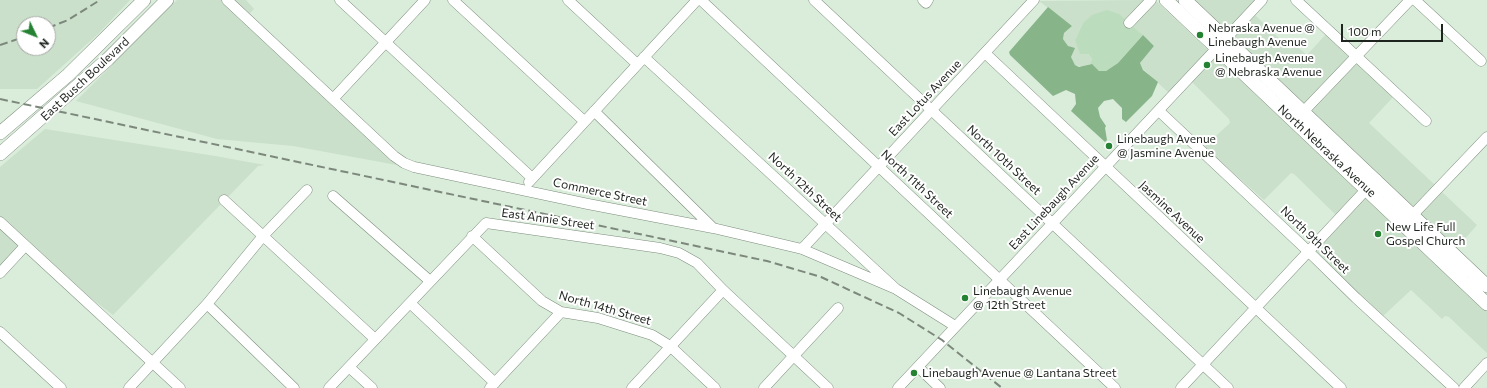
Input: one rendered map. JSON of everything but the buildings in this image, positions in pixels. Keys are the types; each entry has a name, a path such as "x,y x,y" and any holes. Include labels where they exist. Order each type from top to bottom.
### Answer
{"main road":[{"name":"East Busch Boulevard","path":"0,154 79,86 167,0"},
{"name":"North Nebraska Avenue","path":"1166,0 1304,111 1487,286"},
{"name":"North Nebraska Avenue","path":"1185,0 1220,42 1297,124 1487,304"},
{"name":"East Busch Boulevard","path":"0,133 68,75 142,3"},
{"path":"79,86 78,80 80,75 136,20 142,3"},
{"path":"0,146 14,132 12,123"}],"street":[{"path":"227,0 333,99 425,0"},
{"path":"340,0 531,177"},
{"path":"453,0 584,121"},
{"path":"568,0 637,64"},
{"path":"525,189 531,177 697,0"},
{"name":"North 11th Street","path":"701,0 1115,388"},
{"name":"North 10th Street","path":"814,0 1228,388"},
{"name":"East Lotus Avenue","path":"802,249 1034,0"},
{"path":"1129,23 1151,0"},
{"name":"East Linebaugh Avenue","path":"898,388 1159,111 1220,42 1262,0"},
{"path":"1296,0 1426,121"},
{"path":"1297,124 1304,111 1410,0"},
{"path":"1415,0 1481,61"},
{"name":"Jasmine Avenue","path":"985,54 1342,388"},
{"name":"North 12th Street","path":"644,56 896,289 955,326"},
{"name":"Commerce Street","path":"333,99 394,156 414,167 525,189 588,204 713,228 802,249 896,289"},
{"path":"594,110 713,228"},
{"name":"North 9th Street","path":"1159,111 1356,298 1454,388"},
{"path":"1404,224 1487,136"},
{"path":"1181,388 1257,309 1376,179"},
{"path":"130,388 207,304 263,236 307,190"},
{"path":"333,196 430,281"},
{"path":"224,200 375,339"},
{"path":"0,222 180,388"},
{"name":"East Annie Street","path":"329,388 486,223 660,248 679,253 697,263 724,290"},
{"name":"North 14th Street","path":"472,236 542,301 561,312 598,318 652,335 670,346 715,388"},
{"path":"0,273 25,246"},
{"path":"632,388 724,290 828,388"},
{"path":"410,303 492,385 561,312"},
{"path":"207,304 294,388"},
{"path":"764,388 838,308"},
{"path":"0,332 61,388"},
{"path":"1464,388 1487,363"},
{"path":"349,367 372,388"},
{"path":"918,367 940,388"}],"shaded area":[{"path":"0,0 130,0 98,34 37,89 0,89"},
{"path":"177,0 222,0 397,165 293,146 217,139 76,101"},
{"path":"232,0 246,0 254,9 248,15"},
{"path":"1145,0 1126,20 1083,23 1075,40 1092,59 1090,64 1083,67 1075,65 1071,57 1074,50 1068,46 1063,39 1064,33 1072,26 1039,1"},
{"path":"1190,0 1256,0 1225,32"},
{"path":"1156,1 1208,50 1169,93 1143,69 1140,63 1154,46 1132,26"},
{"path":"1048,7 1072,26 1064,33 1063,39 1068,46 1075,48 1071,57 1075,65 1079,67 1092,64 1099,71 1106,71 1118,63 1143,35 1154,46 1140,63 1143,70 1158,82 1152,96 1126,122 1122,119 1122,108 1113,99 1104,101 1098,108 1100,117 1106,126 1107,140 1105,142 1071,111 1076,104 1075,94 1066,90 1053,96 1010,55 1009,52"},
{"path":"1107,10 1119,14 1126,20 1124,23 1129,28 1132,26 1143,35 1118,63 1106,71 1099,71 1090,64 1092,59 1088,54 1080,54 1075,40 1083,23 1092,15"},
{"path":"1254,14 1290,49 1295,45 1307,55 1327,33 1352,56 1304,106 1230,37"},
{"path":"1214,55 1359,192 1337,216 1294,174 1291,173 1264,200 1204,147 1230,123 1229,119 1191,81"},
{"path":"1357,61 1394,96 1369,123 1435,185 1412,209 1310,111"},
{"path":"45,129 265,165 258,166 227,198 223,195 219,200 222,203 113,315 76,287 0,218 0,167"},
{"path":"1441,191 1477,225 1455,250 1418,215"},
{"path":"1365,197 1487,311 1487,353 1449,317 1445,316 1442,319 1411,290 1382,317 1315,252"},
{"path":"0,227 20,246 0,267"}],"railway":[{"path":"56,25 68,20 100,0"},
{"path":"0,45 16,40"},
{"path":"0,99 767,261 821,277 899,313 942,340 1002,388"}],"place":[{"name":"Nebraska Avenue @ Linebaugh Avenue","path":"1200,35"},
{"name":"Linebaugh Avenue @ Nebraska Avenue","path":"1207,65"},
{"name":"Linebaugh Avenue @ Jasmine Avenue","path":"1109,146"},
{"name":"New Life Full Gospel Church","path":"1378,234"},
{"name":"Linebaugh Avenue @ 12th Street","path":"965,298"},
{"name":"Linebaugh Avenue @ Lantana Street","path":"914,373"}]}
